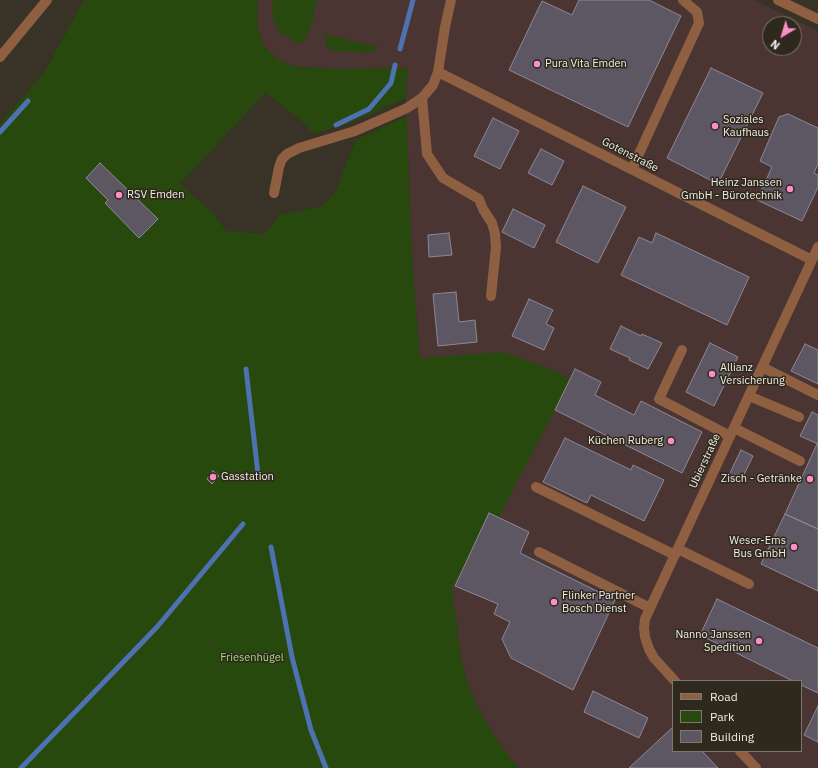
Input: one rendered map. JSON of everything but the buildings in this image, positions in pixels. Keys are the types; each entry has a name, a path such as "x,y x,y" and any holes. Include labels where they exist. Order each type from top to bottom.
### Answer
{"street":[{"path":"0,57 48,0"},
{"path":"274,193 282,159 287,154 299,148 355,132 407,108 422,98 432,85 438,72 451,0"},
{"path":"632,169 699,23 697,12 683,0"},
{"path":"778,0 818,18"},
{"name":"Gotenstraße","path":"438,72 812,260"},
{"path":"422,98 427,154 443,178 479,199 492,223 496,247 491,296"},
{"name":"Ubierstraße","path":"673,680 654,658 649,649 645,637 645,619 818,247"},
{"path":"682,350 659,398 732,432 800,461"},
{"path":"762,368 818,395"},
{"path":"749,396 799,418"},
{"path":"536,487 749,584"},
{"path":"539,552 650,608"},
{"path":"741,752 756,768"}],"shaded area":[{"path":"258,0 754,0 787,16 762,16 762,56 802,56 802,23 818,31 818,768 519,768 510,758 493,734 481,713 468,685 462,663 422,392 412,257 406,98 408,68 334,69 293,66 278,60 262,44 257,22"}],"green space":[{"name":"Friesenhügel","path":"84,0 258,0 257,22 262,44 278,60 293,66 334,69 408,68 406,98 350,123 313,134 306,125 266,92 180,184 214,214 226,231 265,234 279,215 324,205 335,193 356,140 407,116 412,257 420,358 504,352 555,371 570,379 499,518 488,514 455,586 451,585 462,663 468,685 493,734 519,768 0,768 0,124 45,71"},
{"path":"273,0 317,0 310,30 306,38 299,44 280,33 272,16"},
{"path":"324,34 378,47 371,53 337,51 327,48"}],"waterway":[{"path":"400,49 413,0"},
{"path":"336,125 369,109 391,83 395,65"},
{"path":"0,132 28,101"},
{"path":"246,369 258,474"},
{"path":"21,768 157,627 243,524"},
{"path":"271,547 292,657 311,730 326,768"}],"place":[{"name":"Pura Vita Emden","path":"537,64"},
{"name":"Soziales Kaufhaus","path":"715,126"},
{"name":"Heinz Janssen GmbH - Bürotechnik","path":"790,189"},
{"name":"RSV Emden","path":"119,195"},
{"name":"Allianz Versicherung","path":"712,374"},
{"name":"Küchen Ruberg","path":"671,441"},
{"name":"Gasstation","path":"213,477"},
{"name":"Zisch - Getränke","path":"810,479"},
{"name":"Weser-Ems Bus GmbH","path":"794,547"},
{"name":"Flinker Partner Bosch Dienst","path":"554,602"},
{"name":"Nanno Janssen Spedition","path":"759,641"}]}
